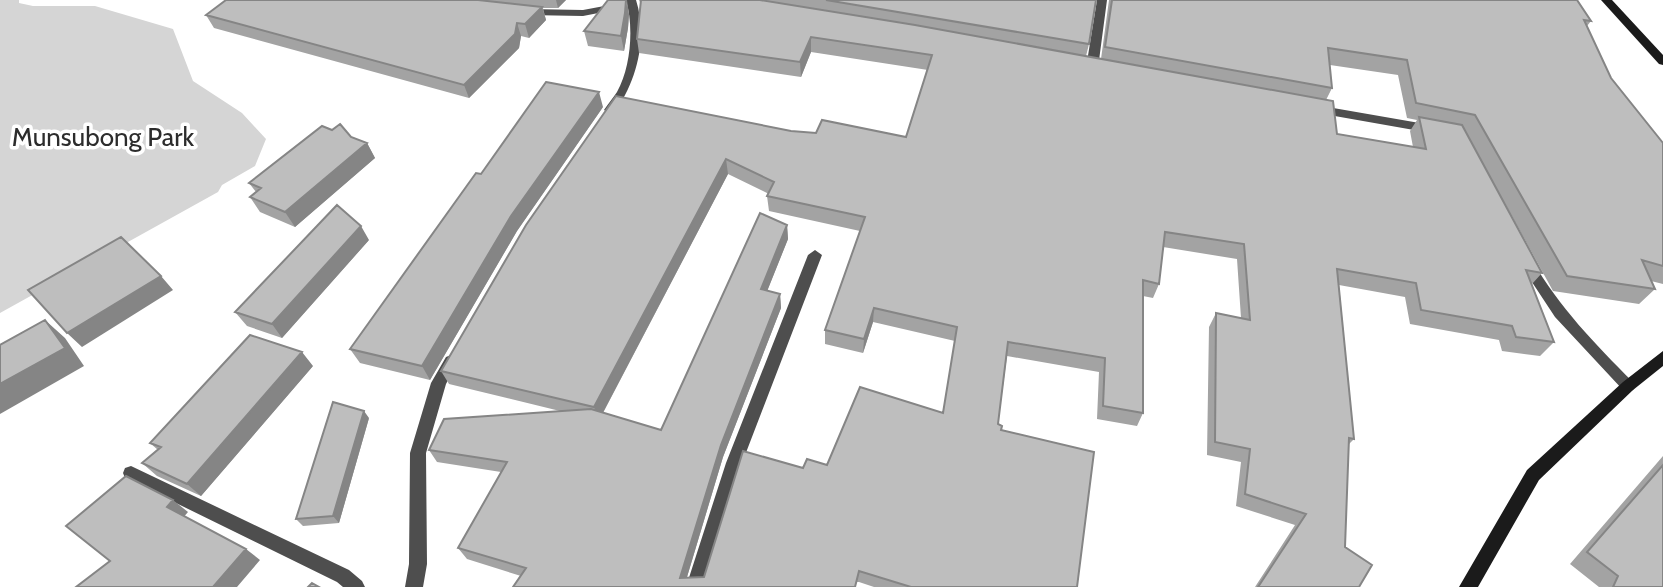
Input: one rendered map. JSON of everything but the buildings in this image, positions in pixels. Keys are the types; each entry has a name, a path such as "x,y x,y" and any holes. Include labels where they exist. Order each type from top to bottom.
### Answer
{"street":[{"path":"509,10 581,14 602,12 632,0 636,13 636,28 625,88 601,122"},
{"path":"1092,68 1102,0"},
{"path":"1606,0 1663,62"},
{"path":"1078,65 1105,71"},
{"path":"1309,107 1445,132"},
{"path":"1521,253 1549,300 1575,332 1628,386"},
{"path":"695,587 734,463 815,255"},
{"path":"414,587 418,564 418,453 439,383 458,349"},
{"path":"1468,587 1533,475 1663,357"},
{"path":"131,473 343,576 356,587"}],"green space":[{"name":"Munsubong Park","path":"0,0 19,0 19,3 33,6 95,6 173,29 193,81 242,113 266,139 255,166 222,185 218,192 0,313"}]}
